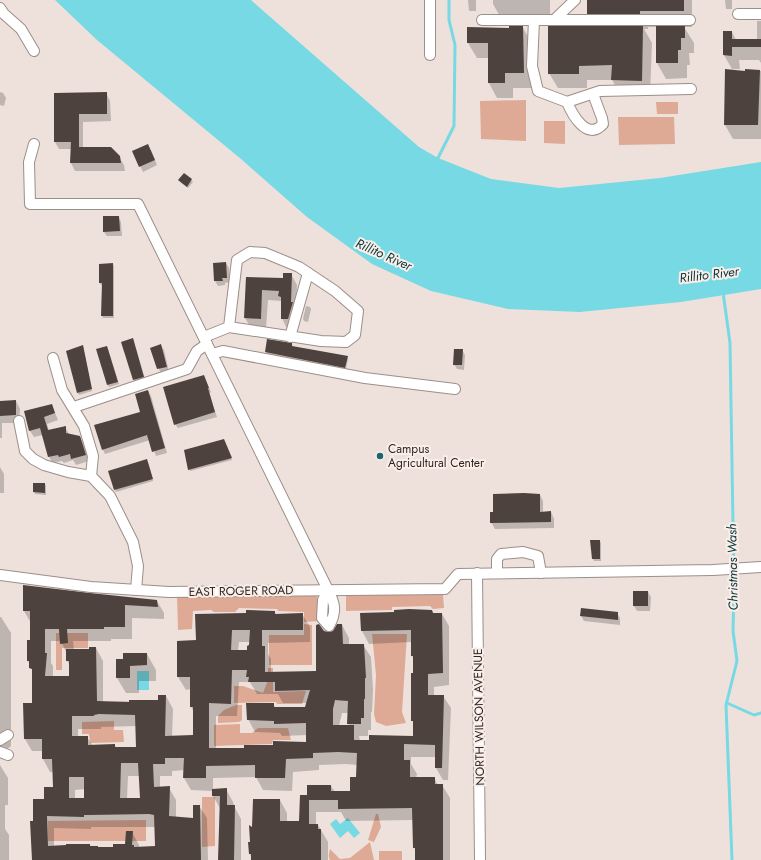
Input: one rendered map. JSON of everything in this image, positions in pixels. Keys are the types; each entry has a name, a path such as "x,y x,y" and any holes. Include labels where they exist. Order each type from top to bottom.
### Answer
{"street":[{"path":"430,0 430,55"},
{"path":"554,20 563,0"},
{"path":"554,20 575,0"},
{"path":"0,8 4,14 21,30 34,51"},
{"path":"738,14 761,14"},
{"path":"482,20 690,20"},
{"path":"534,20 532,66 538,91 567,102 607,90 692,88"},
{"path":"567,102 578,123 584,127 594,130 599,128 602,124 593,94"},
{"path":"34,144 29,162 30,204 138,204 328,590"},
{"path":"74,407 187,368 197,351 208,345 229,327 237,260 250,252 265,253 300,267 335,291 358,311 355,335 346,342 321,342 229,327"},
{"path":"290,337 308,273"},
{"path":"208,345 223,351 364,378 455,389"},
{"path":"53,358 62,390 74,407 84,426 92,451 92,476"},
{"path":"19,421 25,451 33,459 44,465 68,472 92,476 110,496 133,542 138,566 136,590"},
{"path":"497,573 497,559 501,554 523,552 538,556 541,573"},
{"name":"EAST ROGER ROAD","path":"0,574 91,587 169,592 445,589 458,574 705,570 761,567"},
{"name":"NORTH WILSON AVENUE","path":"476,574 480,860"}],"shaded area":[{"path":"526,100 526,141 481,139 480,101"},
{"path":"656,102 678,102 678,114 657,114"},
{"path":"618,117 674,117 675,144 619,145"},
{"path":"544,121 565,121 565,144 544,143"},
{"path":"346,594 443,595 444,608 433,609 430,606 392,607 392,610 346,611"},
{"path":"177,596 317,596 318,613 321,621 304,622 304,612 278,611 277,609 239,608 235,612 214,612 211,610 193,611 192,629 178,630"},
{"path":"304,624 312,625 312,665 269,665 269,635 304,635"},
{"path":"56,633 88,633 88,648 62,648 62,670 56,670"},
{"path":"372,634 407,634 402,712 406,723 386,726 376,722 374,714 376,675"},
{"path":"268,668 273,668 273,692 306,691 302,704 277,704 276,702 234,703 234,686 243,686 263,693 268,680"},
{"path":"236,705 242,705 242,720 239,722 218,723 218,716 224,710"},
{"path":"114,721 114,730 123,730 124,742 90,743 89,734 82,734 82,722"},
{"path":"240,724 240,733 252,733 258,728 288,728 291,740 273,740 272,744 214,746 214,725"},
{"path":"202,797 215,797 215,846 202,847"},
{"path":"376,814 378,814 381,827 374,842 368,840"},
{"path":"146,820 146,841 48,841 48,821"},
{"path":"370,842 374,860 330,860 330,849 340,859 350,858"},
{"path":"379,851 402,851 402,860 379,860"}],"water":[{"name":"Rillito River","path":"55,0 251,0 419,147 438,158 491,179 559,188 660,178 761,162 761,289 681,302 580,312 508,309 431,291 372,264 307,217 241,159 97,40"},
{"path":"137,671 149,671 149,690 137,690"},
{"path":"348,818 360,833 354,838 348,831 340,838 330,824 336,819 340,824"}],"building":[{"path":"587,0 684,0 684,11 640,11 640,14 587,14"},
{"path":"509,26 523,26 524,73 505,73 505,83 488,83 488,43 467,43 467,27 509,28"},
{"path":"548,26 643,26 642,81 611,80 612,65 579,66 579,74 548,74"},
{"path":"656,26 685,26 685,38 681,38 681,50 678,50 678,63 656,63"},
{"path":"723,31 732,31 732,39 761,39 761,47 732,47 732,56 723,55"},
{"path":"725,69 745,71 745,69 760,70 758,125 724,125"},
{"path":"107,92 107,114 79,114 79,147 111,147 120,156 121,163 70,163 71,142 54,142 54,93"},
{"path":"148,144 155,160 139,167 132,151"},
{"path":"184,173 192,179 187,187 178,180"},
{"path":"103,216 119,216 120,231 103,232"},
{"path":"226,262 227,278 222,278 223,281 214,281 213,263"},
{"path":"113,263 113,316 101,316 102,283 99,283 99,264"},
{"path":"283,273 292,273 291,302 293,302 288,319 281,319 281,297 278,296 279,291 262,290 261,319 244,318 246,277 283,278"},
{"path":"133,338 144,377 133,380 121,342"},
{"path":"267,339 292,343 292,346 348,356 345,368 265,352"},
{"path":"161,344 167,367 157,369 150,348"},
{"path":"83,345 92,389 77,393 66,351"},
{"path":"107,346 118,382 107,385 96,349"},
{"path":"454,349 463,349 462,365 453,365"},
{"path":"204,375 215,412 174,425 163,387"},
{"path":"148,390 165,448 152,452 147,435 102,450 94,425 140,412 135,394"},
{"path":"16,400 16,415 0,416 0,401"},
{"path":"52,404 55,413 44,417 48,430 66,426 66,433 80,436 86,455 71,459 70,454 59,457 58,455 48,457 40,428 29,431 24,411"},
{"path":"224,439 232,458 188,470 184,450"},
{"path":"147,459 153,479 114,490 108,471"},
{"path":"33,483 45,483 45,493 33,492"},
{"path":"493,494 540,494 540,512 551,511 551,522 490,523 490,512 493,512"},
{"path":"590,540 600,540 600,559 592,559"},
{"path":"23,585 157,600 158,607 125,605 125,627 104,627 104,629 67,629 68,643 60,644 59,629 45,629 45,653 47,653 45,676 69,676 69,661 66,661 66,649 89,649 89,647 96,647 97,701 129,702 129,700 158,700 158,695 166,695 165,736 193,735 193,707 190,707 190,677 177,677 177,641 196,640 195,614 246,613 246,610 275,611 275,614 303,613 303,630 262,630 262,646 265,646 265,672 316,671 316,625 319,624 324,631 329,632 333,631 337,624 342,624 343,644 364,644 366,678 364,718 361,718 361,724 347,724 348,701 335,700 333,709 333,725 354,725 354,740 369,740 369,735 413,736 413,721 411,721 411,673 413,673 413,656 411,656 411,630 361,631 360,613 394,612 394,610 409,609 432,610 433,613 442,613 443,673 428,674 428,695 444,695 442,768 435,768 435,745 404,744 404,760 410,760 410,777 435,777 435,784 443,784 443,860 415,860 415,848 413,848 412,808 338,809 338,800 309,800 309,824 318,824 318,829 321,829 321,860 251,860 248,842 250,842 249,825 252,827 253,799 280,799 280,821 299,821 300,795 307,795 307,785 331,785 331,791 350,791 350,777 356,777 357,753 338,752 313,753 313,758 286,759 285,778 255,778 255,765 206,766 206,778 183,778 184,758 165,758 165,764 153,764 154,787 170,786 169,816 193,818 193,805 200,805 201,860 32,860 30,821 33,821 33,799 44,799 44,787 53,787 52,759 42,759 42,739 24,739 23,703 32,703 32,669 29,668 29,661 27,661 27,640 30,640 30,611 23,611","holes":["232,630 250,630 249,645 247,646 247,650 231,650","232,670 247,670 246,677 249,677 248,682 275,682 275,691 310,690 305,707 274,707 274,703 246,703 247,720 274,721 274,724 306,723 306,742 273,741 273,745 244,745 244,748 209,748 209,703 231,704","99,714 135,715 136,747 115,747 115,744 88,745 88,736 72,736 72,716 94,716","121,763 138,763 140,798 120,798","69,777 84,777 84,798 69,798","84,815 154,815 155,846 134,847 134,845 132,845 133,831 126,831 125,844 113,844 113,847 90,846 90,844 48,846 47,816 84,817"]},
{"path":"633,591 648,591 648,606 633,606"},
{"path":"581,608 618,612 618,620 580,616"},
{"path":"123,653 147,653 147,665 130,666 130,678 116,678 116,659 123,659"},
{"path":"227,788 227,805 235,805 234,860 218,860 220,796 212,796 212,789"}],"waterway":[{"path":"436,161 454,126 455,45 449,20 449,0"},
{"name":"Christmas Wash","path":"723,292 730,343 734,585 733,631 737,661 726,705 732,860"},
{"path":"727,703 754,715 761,713"}],"place":[{"name":"Campus Agricultural Center","path":"380,456"}]}
